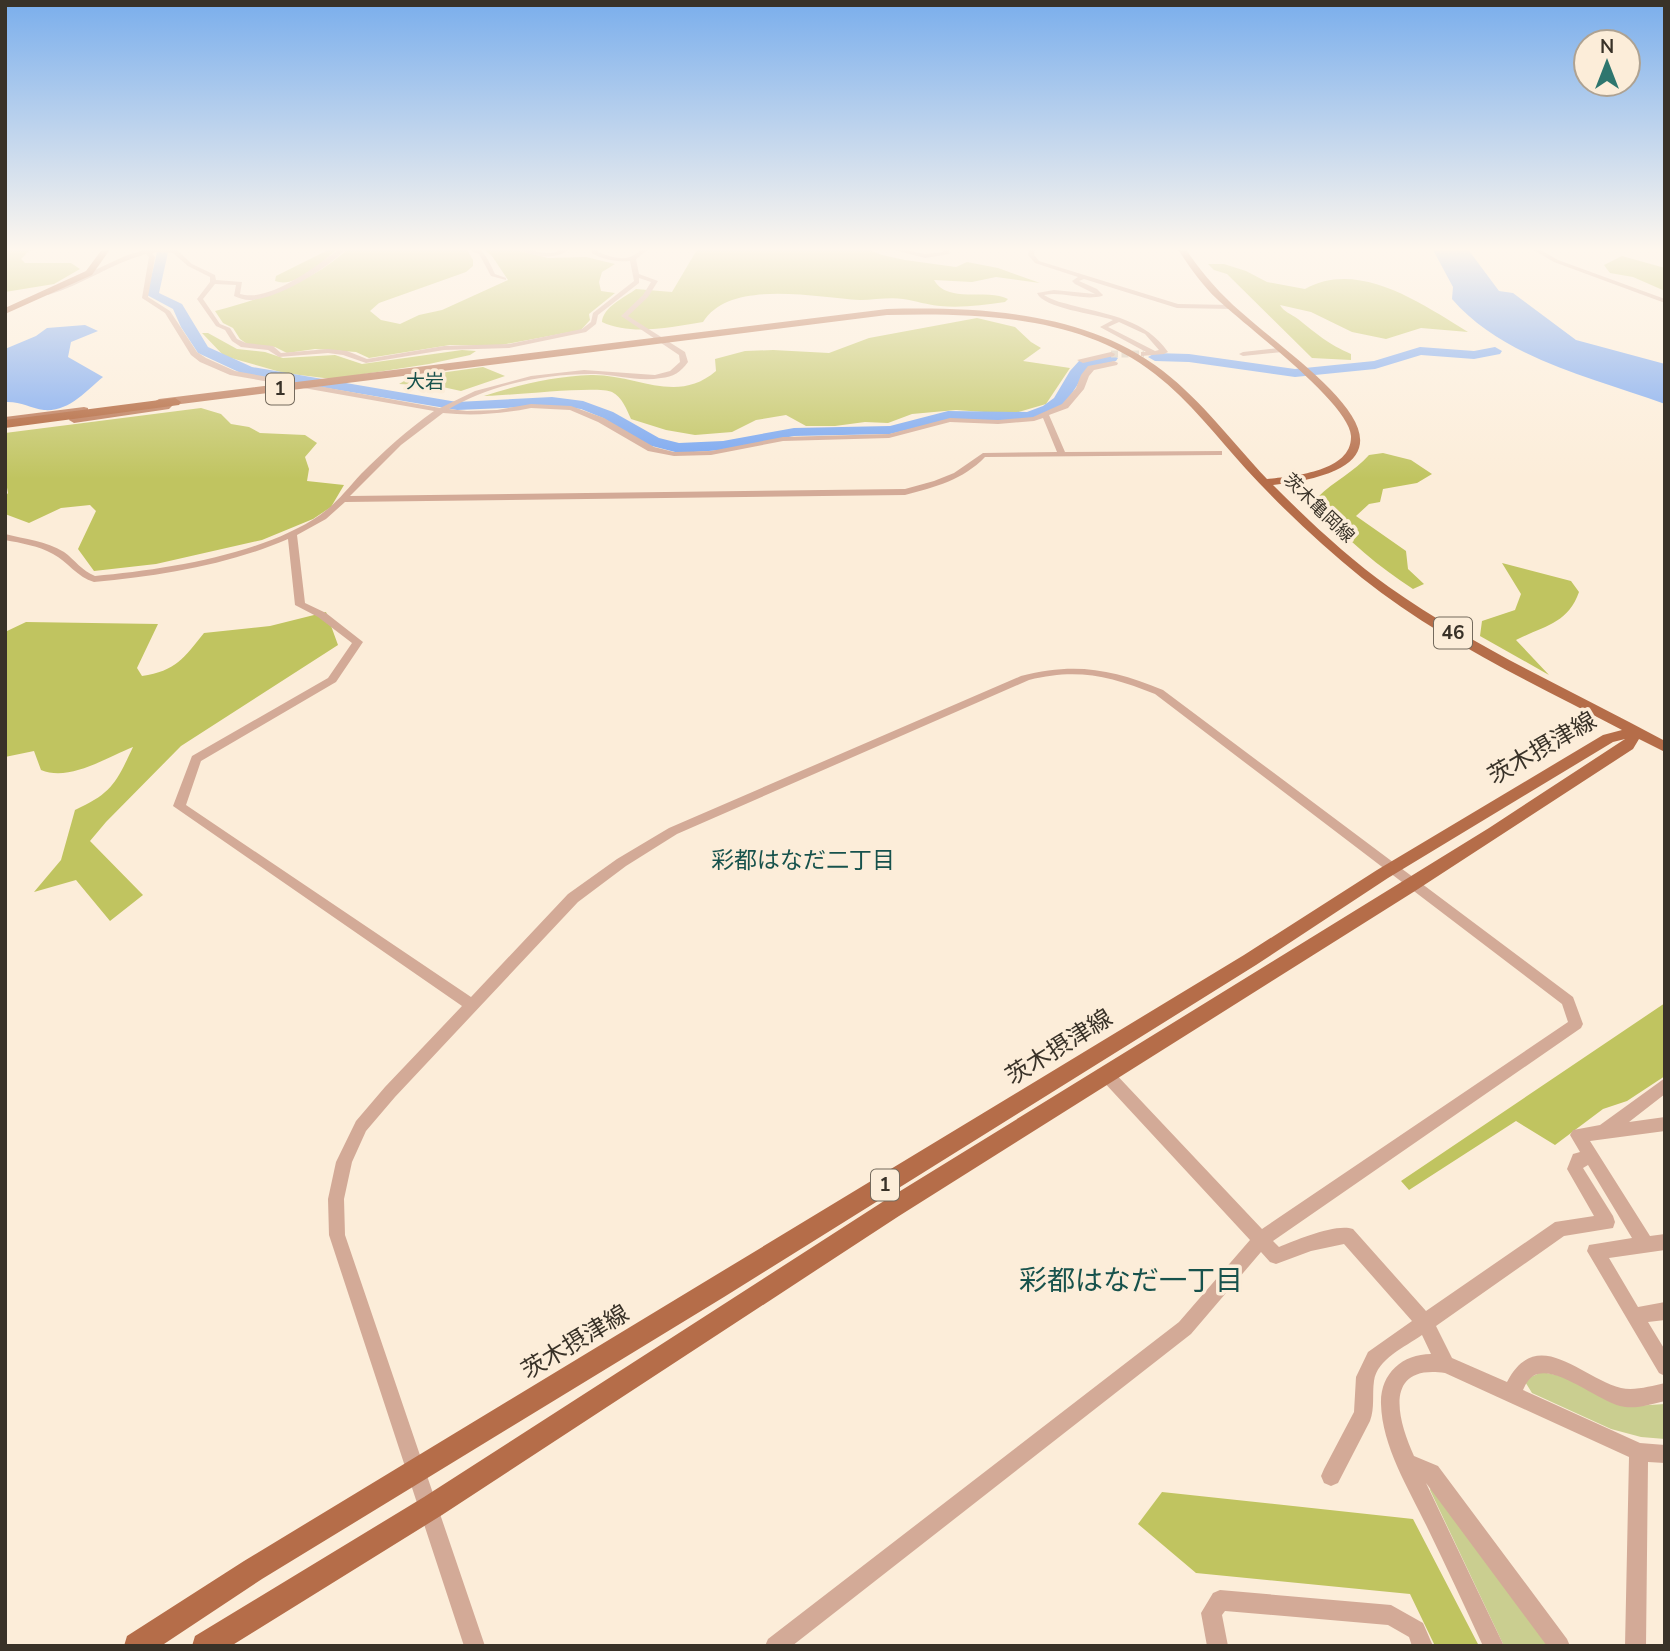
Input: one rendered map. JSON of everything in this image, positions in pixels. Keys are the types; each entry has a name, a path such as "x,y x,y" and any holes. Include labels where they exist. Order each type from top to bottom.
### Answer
{"highway":[{"path":"5,424 175,402"}],"main road":[{"name":"1","path":"175,402 777,325"},
{"name":"1","path":"1045,325 1075,331 1142,360 1181,392 1267,482"},
{"name":"茨木亀岡線","path":"1252,325 1335,401 1352,422 1356,441 1351,454 1329,470 1306,477 1267,482"},
{"path":"90,413 264,391"},
{"name":"茨木亀岡線","path":"1267,482 1326,540 1385,589 1483,650 1665,747"},
{"name":"茨木摂津線","path":"137,1646 253,1570 1226,975 1312,916 1390,868 1608,738 1637,731"},
{"name":"茨木摂津線","path":"205,1646 429,1507 805,1264 1106,1074 1412,885 1628,746 1637,731"}],"street":[{"path":"176,325 189,346 203,360 251,378 467,413 496,412 531,406 571,408 601,419 651,449 689,454 731,450 783,439 889,436 941,421 1012,422 1046,416 1065,407 1080,389 1088,370 1113,358 1081,360 1094,365"},
{"path":"218,325 229,329 234,340 244,345 270,348 286,356 328,351 344,353 366,361 444,348 509,346 584,331 591,325"},
{"path":"5,537 48,547 66,558 83,576 94,579 181,566 258,547 292,535 323,517 374,465 442,409 455,402 508,384 577,373 662,376 677,370 684,362 682,354 638,325"},
{"path":"1107,325 1103,327 1154,353"},
{"path":"1129,325 1141,331 1164,350 1144,354"},
{"path":"1243,354 1279,350"},
{"path":"1046,416 1062,454"},
{"path":"342,499 905,492 971,470 983,455 1219,453"},
{"path":"292,535 300,605 322,615 358,642 332,680 196,759 179,806 472,1005"},
{"path":"475,1646 418,1469 337,1235 336,1199 344,1161 361,1126 573,898 604,873 644,847 686,825 1025,678 1045,673 1095,671 1125,677 1159,692 1567,1001 1576,1024 1261,1239 1185,1328 775,1646"},
{"path":"1106,1074 1276,1256 1311,1243 1347,1235 1425,1323 1446,1364"},
{"path":"1602,1132 1665,1085"},
{"path":"1646,1245 1578,1135 1665,1124"},
{"path":"1331,1476 1363,1415 1366,1377 1374,1357 1561,1228 1607,1222 1575,1169 1579,1159 1591,1157"},
{"path":"1665,1242 1595,1251 1665,1367"},
{"path":"1634,1316 1665,1311"},
{"path":"1494,1646 1409,1464 1392,1415 1391,1389 1395,1379 1410,1365 1433,1361 1446,1364 1639,1452 1665,1454"},
{"path":"1512,1392 1520,1372 1533,1364 1558,1368 1624,1397 1665,1392"},
{"path":"1635,1646 1639,1452"},
{"path":"1409,1464 1431,1474 1560,1646"},
{"path":"1218,1646 1211,1613 1220,1600 1391,1615 1416,1630 1423,1646"}],"green space":[{"path":"227,325 585,325 581,330 496,346 450,345 369,358 356,352 315,349 287,353 275,347 247,344"},
{"path":"611,325 683,325 638,329"},
{"path":"939,325 1007,325 1015,327 1041,348 1023,361 1070,368 1046,404 1012,414 956,410 912,414 888,423 865,422 835,426 806,426 786,415 756,420 732,432 695,435 666,430 631,419 619,397 603,390 484,396 537,382 591,375 671,387 686,386 701,381 716,371 715,359 745,351 829,353 869,338"},
{"path":"1279,325 1306,325 1351,354 1351,360 1312,358"},
{"path":"1338,325 1457,325 1468,332 1421,328 1386,339 1352,332"},
{"path":"202,333 208,333 237,349 265,352 283,358 335,355 362,364 462,350 476,351 470,355 429,364 332,379 284,373 224,356"},
{"path":"483,367 505,376 461,391 438,386 399,384 411,377"},
{"path":"201,408 221,414 231,424 249,427 260,433 305,435 317,443 305,457 309,469 307,481 344,485 331,507 313,519 262,540 156,564 94,571 78,549 96,511 90,505 61,508 29,523 5,514 5,497 8,493 5,477 5,433"},
{"path":"1383,453 1411,460 1432,474 1417,483 1383,489 1380,502 1369,504 1356,516 1406,551 1408,569 1424,584 1413,589 1362,551 1318,504 1318,497 1369,455"},
{"path":"1502,563 1571,581 1579,592 1574,603 1561,618 1516,640 1549,675 1480,636 1482,621 1515,610 1521,594"},
{"path":"326,612 338,645 181,746 90,841 143,895 110,921 76,880 34,892 61,860 75,810 112,786 133,747 88,767 64,773 41,770 34,751 5,757 5,632 26,622 158,624 137,668 142,676 171,667 191,650 204,633 270,626"},
{"path":"1665,1003 1665,1076 1627,1101 1603,1109 1555,1145 1516,1121 1409,1190 1401,1181"},
{"path":"1542,1372 1561,1376 1634,1406 1665,1404 1665,1439 1641,1437 1611,1429 1532,1393 1524,1380"},
{"path":"1432,1485 1549,1646 1504,1646 1430,1490"},
{"path":"1162,1492 1413,1519 1479,1646 1435,1646 1410,1594 1196,1573 1138,1524"}],"water":[{"path":"85,325 98,331 71,342 68,357 103,377 77,400 61,408 44,410 5,402 5,349 36,336 47,328"},
{"path":"1480,325 1556,325 1576,340 1665,364 1665,404 1551,364 1497,337"}],"waterway":[{"path":"186,325 203,350 248,371 457,406 567,402 596,409 654,442 679,448 723,445 794,432 890,430 948,416 1027,416 1042,412 1060,401 1081,366 1111,358"},
{"path":"1155,357 1189,358 1295,373 1375,365 1420,351 1474,355 1495,351"}],"tunnel":[{"path":"1111,354 1144,354"}],"district":[{"name":"大岩","path":"425,382"},
{"name":"彩都はなだ二丁目","path":"803,860"},
{"name":"彩都はなだ一丁目","path":"1131,1281"}]}
